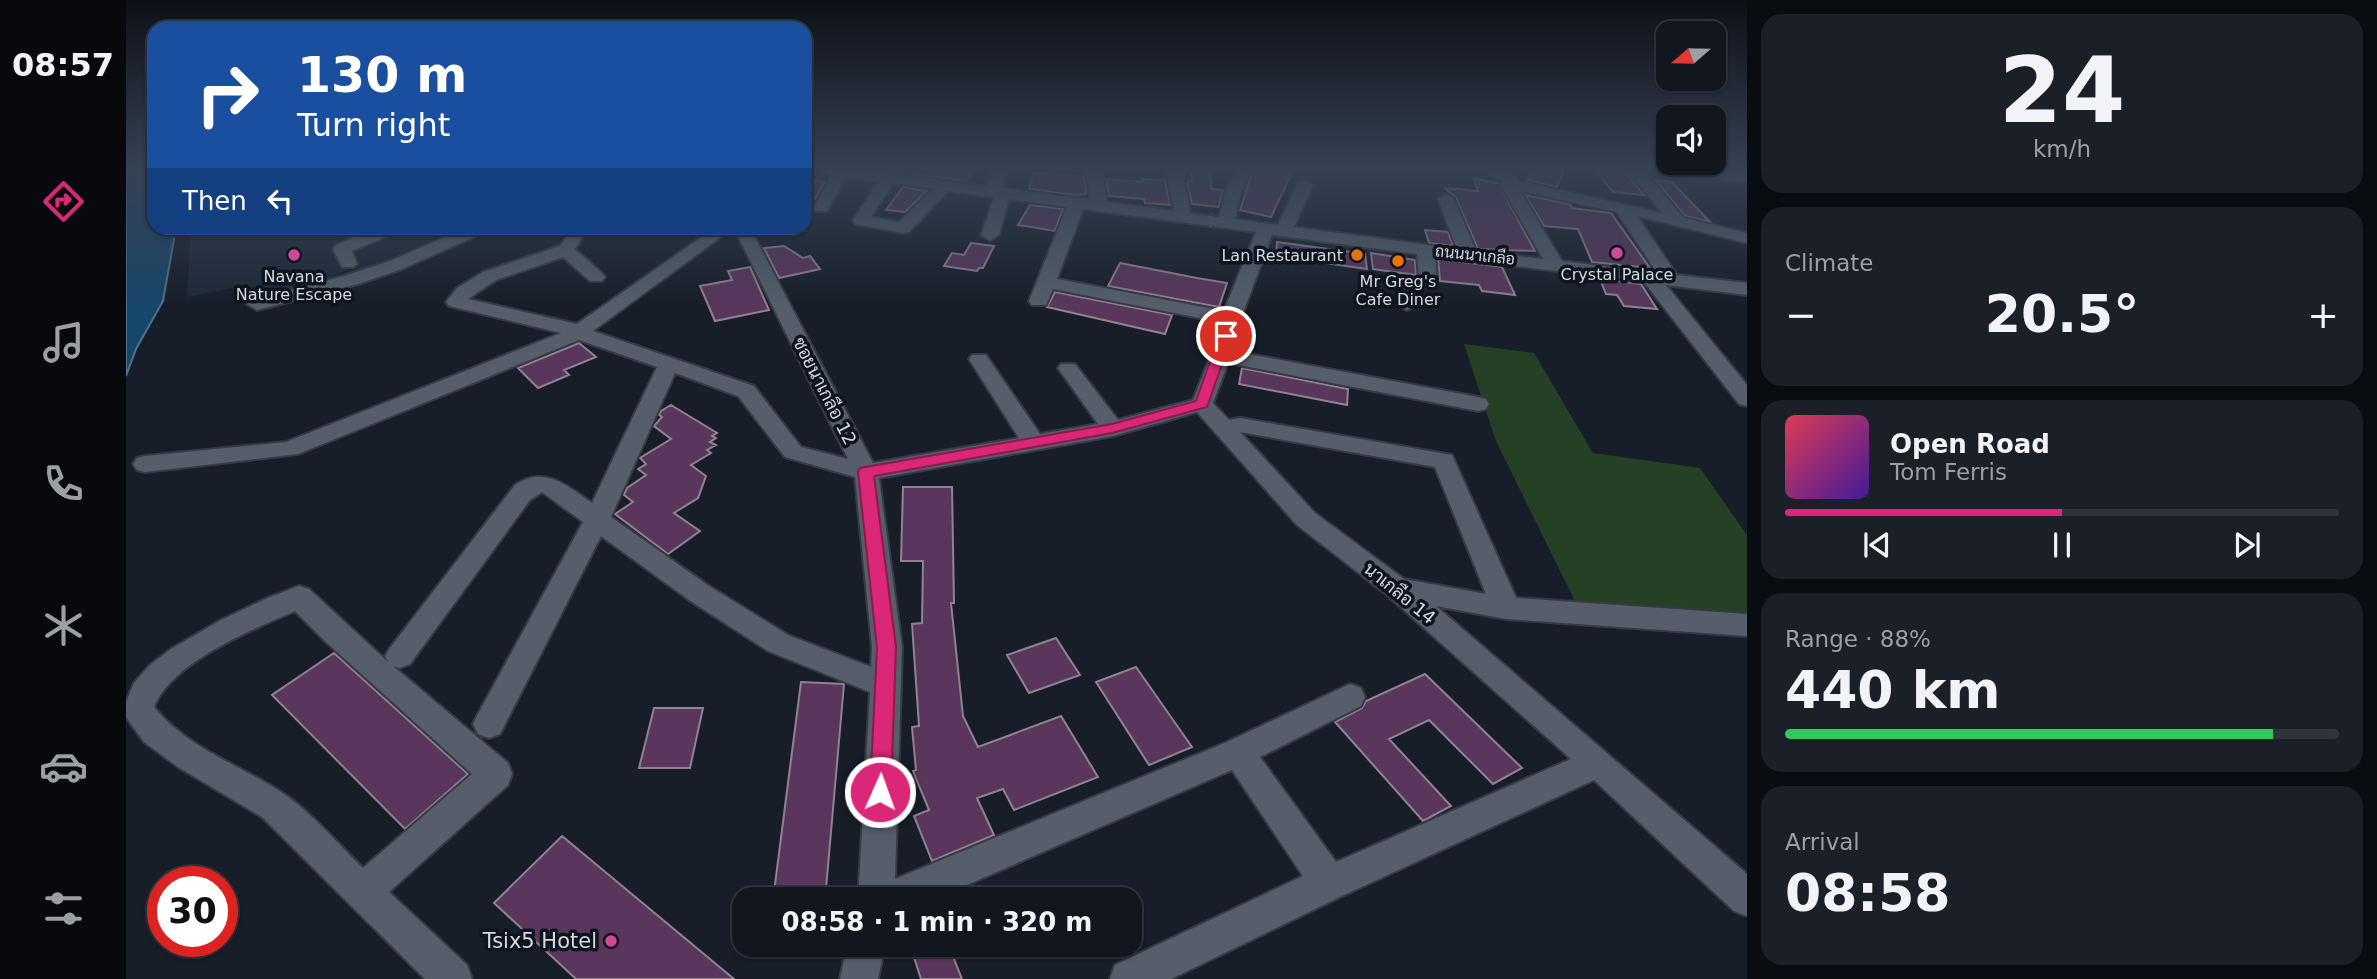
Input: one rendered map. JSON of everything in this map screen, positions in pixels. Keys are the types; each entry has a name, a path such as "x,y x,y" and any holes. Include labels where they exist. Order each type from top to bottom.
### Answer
{"street":[{"path":"864,216 861,220 904,228 916,216"},
{"path":"990,235 994,216"},
{"path":"1039,301 1072,216"},
{"name":"ถนนนาเกลือ","path":"1183,216 1425,250 1468,253 1747,289"},
{"path":"1216,221 1219,216"},
{"path":"576,235 566,250 481,280 459,296 456,302 579,332 746,391 793,452 866,472 1112,429 1202,404 1221,355 1231,318 1285,216"},
{"path":"1453,216 1468,253"},
{"path":"1531,216 1555,265"},
{"path":"1627,216 1671,280"},
{"path":"1651,216 1747,238"},
{"path":"1673,216 1678,221"},
{"path":"348,263 342,249 375,235"},
{"path":"257,304 351,280 396,265 463,235"},
{"path":"145,464 290,449 579,332 715,235"},
{"name":"ซอยนาเกลือ 12","path":"746,235 866,472 887,647 877,887"},
{"path":"566,250 596,278"},
{"path":"1407,304 1408,287 1428,279 1425,250"},
{"path":"1650,277 1747,399"},
{"path":"1048,283 1231,318"},
{"path":"1221,355 1478,404"},
{"path":"979,359 1034,443"},
{"path":"489,724 597,520 668,365"},
{"path":"1068,368 1112,429"},
{"name":"นาเกลือ 14","path":"1202,404 1306,519 1397,587 1747,898"},
{"path":"1226,428 1240,425 1444,461 1506,608"},
{"path":"400,656 527,489 537,484 549,485 699,593 778,643 885,685"},
{"path":"1397,587 1506,608 1747,625"},
{"path":"365,891 496,774 335,633 299,597 236,624 171,665 148,684 140,698 138,709 155,732 181,751 274,806 365,891 453,979"},
{"path":"919,887 1238,752 1350,697"},
{"path":"1238,752 1329,883"},
{"path":"1129,979 1329,883 1598,763"},
{"path":"859,979 864,957"}],"shaded area":[{"name":"Navana Nature Escape","path":"191,235 442,235 363,270 352,266 331,278 243,299 242,286 187,297"}],"green space":[{"path":"1464,344 1534,353 1593,453 1700,468 1747,535 1747,615 1575,601 1496,441"}],"water":[{"path":"126,216 147,216 147,235 175,235 163,301 136,349 126,376"}],"building":[{"path":"1024,216 1061,216 1055,231 1018,225"},
{"path":"1464,216 1516,216 1535,251 1478,249"},
{"path":"1538,216 1613,216 1650,268 1592,262 1578,229 1544,226"},
{"path":"1685,216 1704,216 1710,222"},
{"path":"1425,230 1448,232 1453,246 1429,243"},
{"path":"1277,242 1365,254 1367,269 1276,256"},
{"path":"971,243 994,246 983,268 977,271 944,266 952,253 964,255"},
{"path":"784,246 803,258 810,256 820,269 779,278 764,248"},
{"path":"1371,253 1415,260 1416,275 1373,269"},
{"path":"1438,259 1502,267 1515,295 1482,291 1479,285 1440,281"},
{"path":"1120,263 1227,283 1219,307 1108,286"},
{"path":"750,267 769,310 715,321 700,286 732,280 728,271"},
{"path":"1600,279 1641,284 1657,309 1624,306 1617,295 1606,294"},
{"path":"1055,292 1172,315 1165,334 1047,307"},
{"path":"579,343 596,357 564,370 569,375 538,388 518,368"},
{"path":"1242,368 1348,389 1347,405 1239,384"},
{"path":"671,405 717,433 712,436 716,438 710,442 716,445 707,450 711,453 691,465 706,476 698,498 674,513 700,531 668,554 615,514 633,502 624,495 627,488 646,475 638,469 646,464 640,458 671,439 654,426 662,417 659,415 661,411"},
{"path":"903,487 952,487 954,603 951,603 963,716 978,747 1061,716 1098,777 1014,810 1003,789 977,798 994,835 932,861 914,816 929,810 913,771 916,770 912,727 919,726 912,624 922,623 923,561 901,561"},
{"path":"1056,638 1080,675 1029,693 1007,655"},
{"path":"334,653 468,774 405,829 272,695"},
{"path":"1136,667 1192,747 1149,765 1096,682"},
{"path":"1425,674 1522,768 1493,784 1429,720 1389,739 1451,806 1423,821 1335,722 1362,708 1366,701"},
{"path":"801,682 844,684 826,887 775,887"},
{"path":"654,708 703,708 690,768 639,768"},
{"name":"Tsix5 Hotel","path":"562,836 734,979 576,979 494,903"},
{"path":"914,957 959,957 954,959 962,979 921,979"}],"place":[{"name":"Crystal Palace","path":"1617,253"},
{"name":"Navana Nature Escape","path":"294,255"},
{"name":"Lan Restaurant","path":"1357,255"},
{"name":"Mr Greg's Cafe Diner","path":"1398,261"},
{"name":"Tsix5 Hotel","path":"611,941"}],"route":[{"path":"880,792 887,647 866,472 1112,429 1202,404 1226,336"}]}
